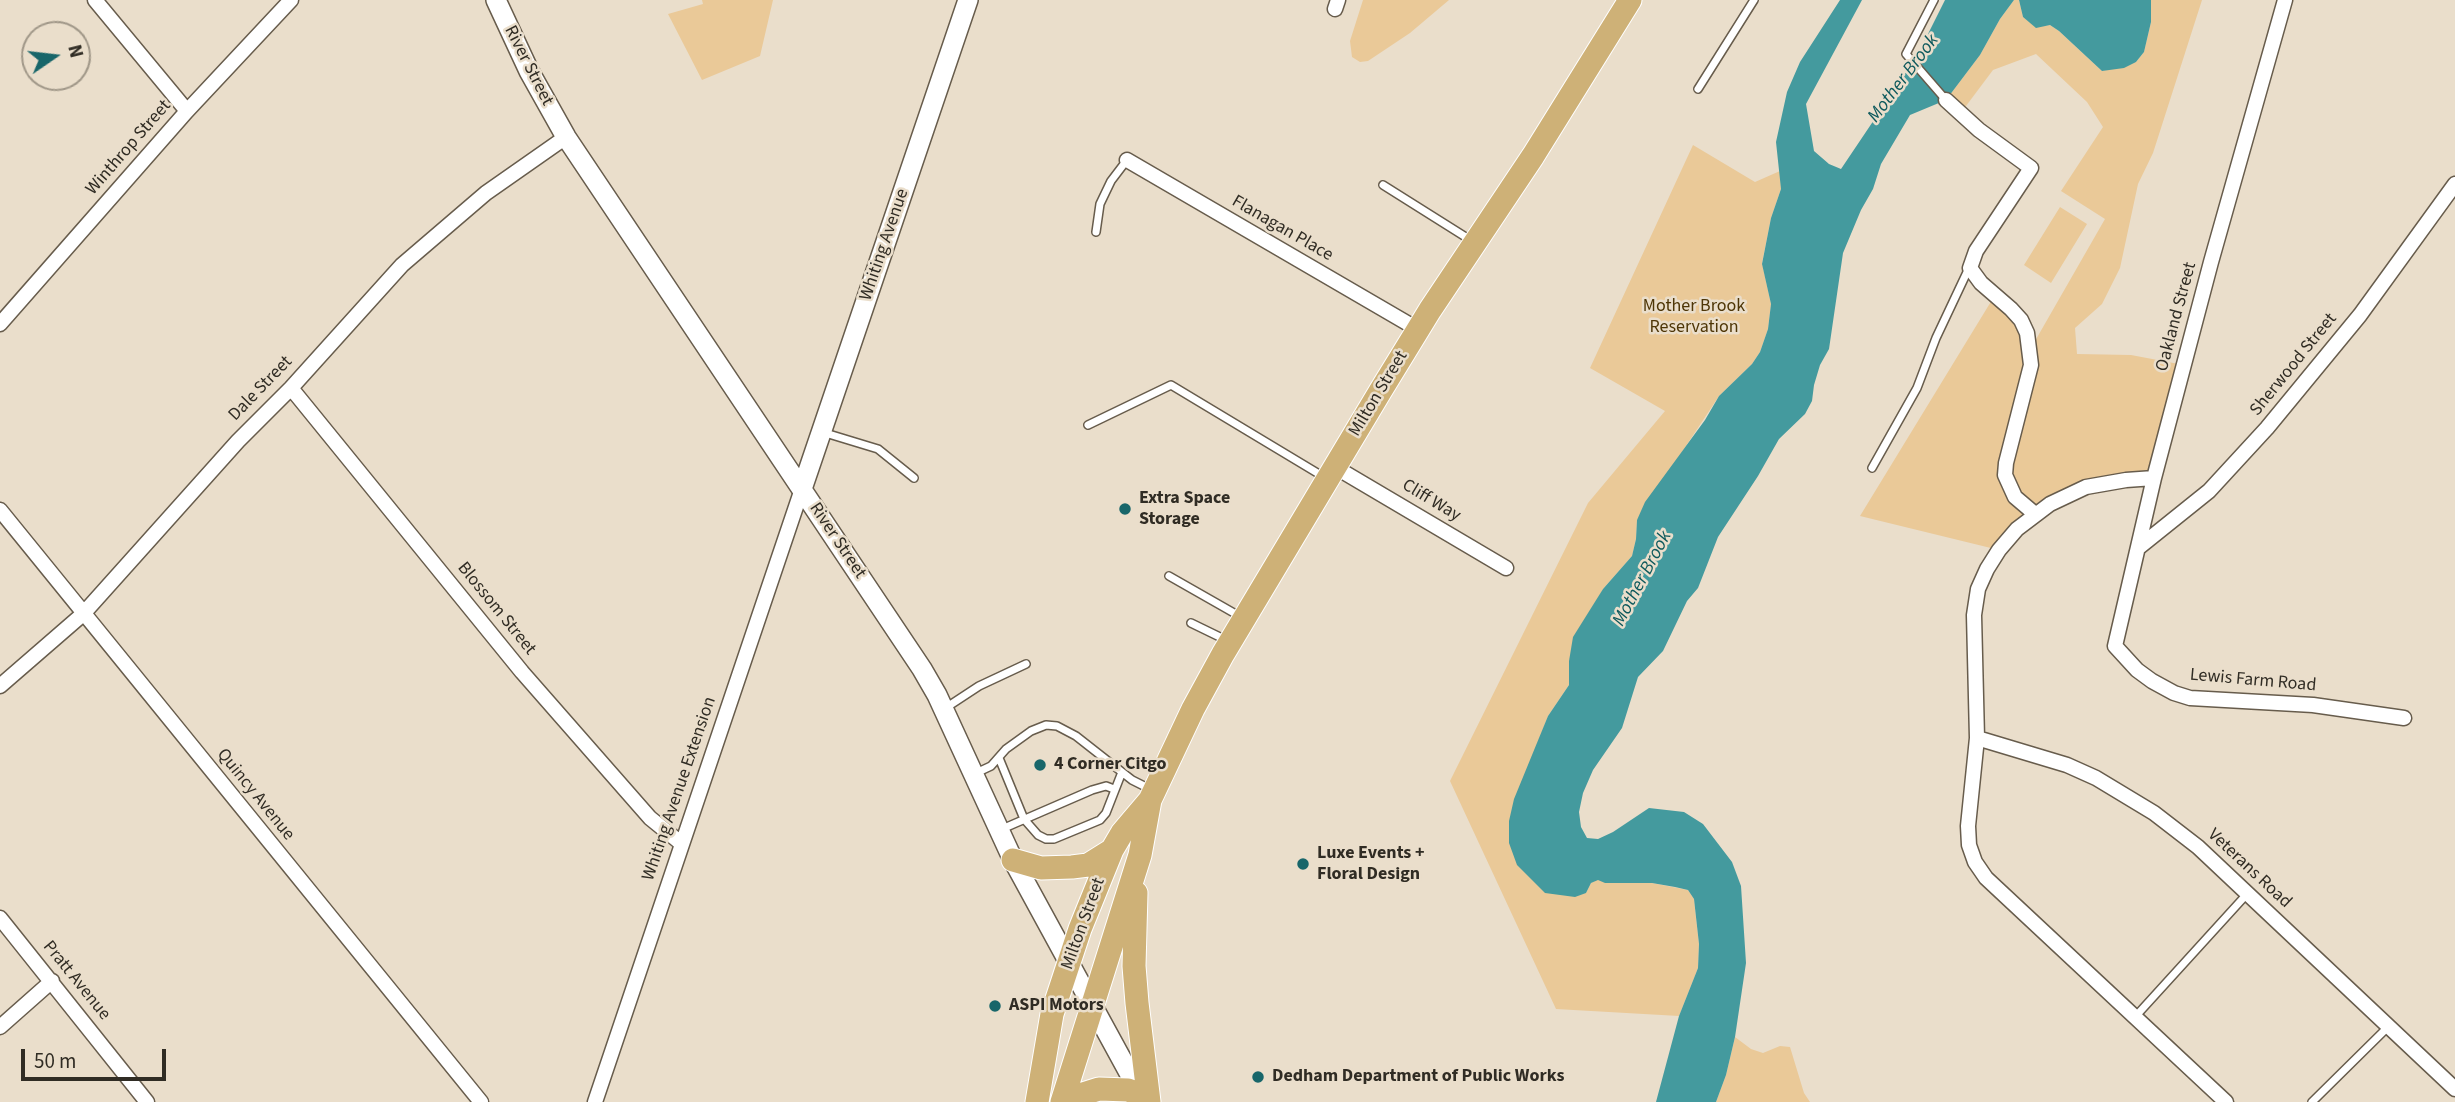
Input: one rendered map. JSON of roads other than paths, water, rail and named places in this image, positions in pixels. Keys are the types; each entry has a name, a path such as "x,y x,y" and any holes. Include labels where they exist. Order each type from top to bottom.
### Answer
{"main road":[{"name":"Milton Street","path":"1062,1102 1140,855 1152,796 1193,709 1229,642 1419,330 1553,126 1630,0"},
{"name":"Milton Street","path":"1037,1102 1052,1014 1069,963 1112,850 1152,796"},
{"path":"1013,860 1041,868 1072,867 1088,864 1112,850"},
{"path":"1140,855 1135,966 1145,1100"},
{"path":"1068,1102 1080,1094 1106,1088 1128,1090 1145,1100"}],"street":[{"path":"95,0 187,111"},
{"name":"Winthrop Street","path":"0,324 187,111 291,0"},
{"name":"River Street","path":"496,0 529,71 566,137 922,669 1013,860 1145,1100"},
{"name":"Whiting Avenue","path":"802,489 968,0"},
{"name":"Oakland Street","path":"2115,646 2154,478 2211,262 2285,0"},
{"path":"1945,100 1979,130 2032,168 1976,251 1970,268 2021,320 2027,333 2031,365 2005,475 2015,497 2035,514"},
{"name":"Dale Street","path":"0,686 83,614 238,441 291,388 402,265 486,193 566,137"},
{"name":"Flanagan Place","path":"1127,160 1419,330"},
{"name":"Sherwood Street","path":"2138,548 2209,491 2267,428 2360,314 2455,184"},
{"name":"Blossom Street","path":"291,388 522,672 650,818 682,844"},
{"name":"Cliff Way","path":"1331,473 1506,568"},
{"path":"2154,478 2086,487 2066,495 2017,529 1987,569 1978,589 1974,615 1977,738 1968,827 1969,845 1975,862 1986,878 2226,1102"},
{"name":"Whiting Avenue Extension","path":"595,1102 802,489"},
{"name":"Quincy Avenue","path":"0,510 481,1102"},
{"name":"Lewis Farm Road","path":"2115,646 2137,670 2152,681 2190,698 2313,705 2404,718"},
{"name":"Veterans Road","path":"1977,738 2067,765 2126,795 2154,813 2198,847 2455,1089"},
{"name":"Pratt Avenue","path":"0,918 147,1102"},
{"path":"0,1027 51,981"}],"lane":[{"path":"1698,89 1754,0"},
{"path":"1934,0 1906,54 1945,100"},
{"path":"1096,232 1100,204 1111,181 1127,160"},
{"path":"1383,185 1476,244"},
{"path":"1872,468 1917,388 1936,338 1970,268"},
{"path":"1088,425 1171,385 1331,473"},
{"path":"822,432 877,449 914,478"},
{"path":"1169,576 1244,619"},
{"path":"1191,622 1229,642"},
{"path":"943,709 979,686 1026,664"},
{"path":"972,775 991,766 1006,749 1031,731 1057,726 1076,736 1152,796"},
{"path":"999,758 1024,819 1038,835 1054,839 1101,820 1122,772"},
{"path":"999,831 1092,790 1106,786 1114,789"},
{"path":"2135,1017 2248,894"},
{"path":"2312,1102 2389,1026"}],"water":[{"name":"Mother Brook","path":"1840,0 1862,0 1806,104 1814,151 1829,164 1841,169 1917,56 1945,0 2014,0 1980,55 1946,100 1910,115 1881,164 1873,189 1843,253 1829,349 1820,365 1812,401 1805,414 1779,439 1718,537 1698,588 1687,601 1663,651 1638,677 1622,728 1593,770 1583,793 1579,812 1581,827 1587,838 1598,839 1613,832 1649,808 1684,812 1703,824 1732,862 1741,886 1746,963 1735,1037 1716,1102 1656,1102 1679,1016 1698,968 1699,944 1694,899 1688,890 1675,887 1652,883 1605,883 1598,880 1591,883 1586,893 1575,897 1545,893 1517,865 1509,843 1509,821 1514,799 1548,716 1569,685 1573,637 1603,589 1632,556 1637,520 1645,502 1705,420 1719,396 1752,364 1760,352 1768,329 1771,304 1762,264 1771,218 1781,189 1776,142 1787,92 1800,62"},
{"path":"2019,0 2151,0 2151,22 2144,52 2136,62 2124,68 2102,71 2059,31 2050,25 2036,28 2023,17"}],"place":[{"name":"Extra Space Storage","path":"1125,509"},
{"name":"4 Corner Citgo","path":"1040,765"},
{"name":"Luxe Events + Floral Design","path":"1303,864"},
{"name":"ASPI Motors","path":"995,1006"},
{"name":"Dedham Department of Public Works","path":"1258,1077"}],"park label":[{"name":"Mother Brook Reservation","path":"1694,317"}]}
